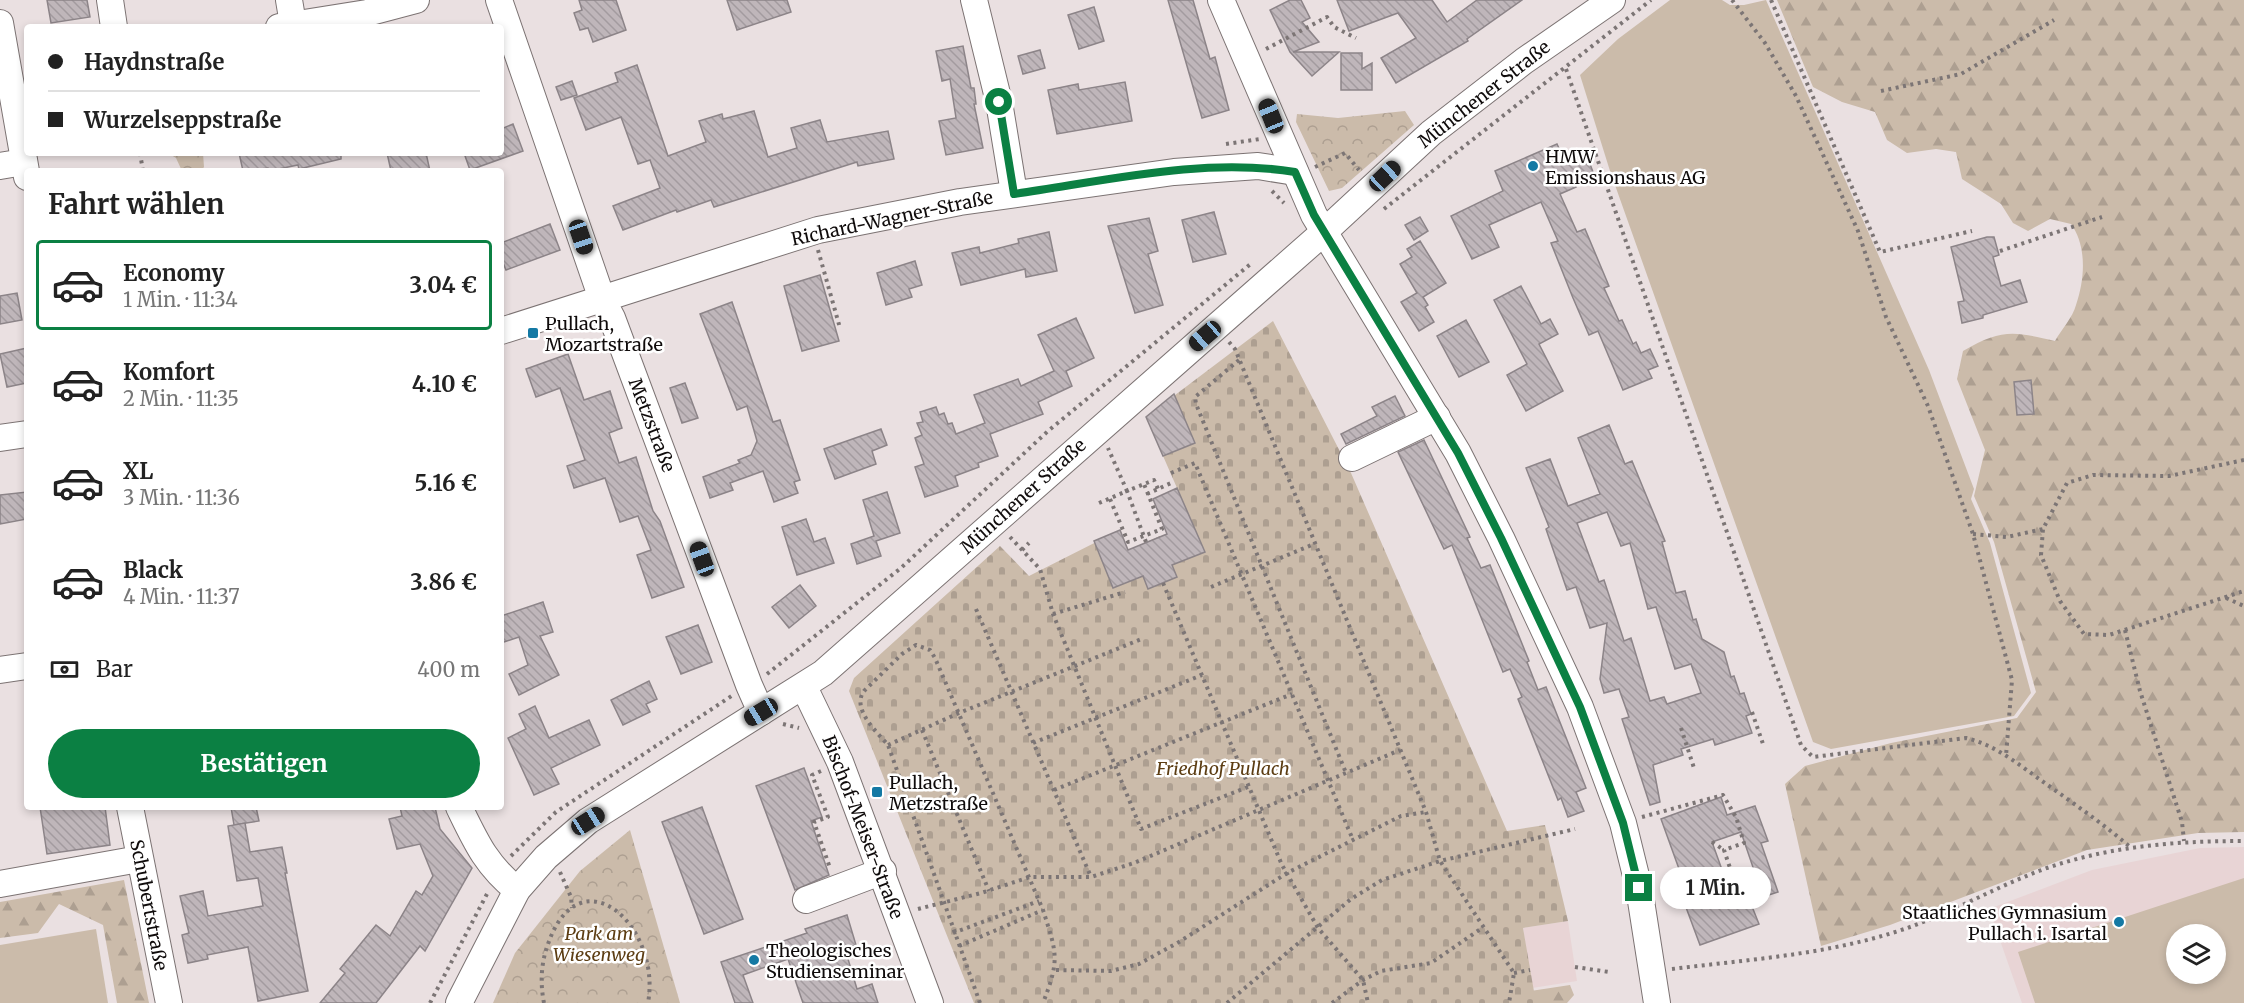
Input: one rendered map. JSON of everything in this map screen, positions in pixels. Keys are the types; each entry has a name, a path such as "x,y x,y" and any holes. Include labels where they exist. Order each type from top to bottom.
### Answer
{"street":[{"path":"110,0 114,24"},
{"path":"287,17 367,13 416,0"},
{"name":"Metzstraße","path":"500,0 602,299 612,318 761,712"},
{"path":"974,0 999,102 1014,194"},
{"path":"1221,0 1246,58 1302,171 1324,232 1437,417 1501,538 1577,702 1623,823 1639,888 1657,1003"},
{"name":"Münchener Straße","path":"459,1003 518,890 546,857 588,821 804,687 848,652 1465,105 1612,0"},
{"path":"0,22 17,59 17,168"},
{"name":"Richard-Wagner-Straße","path":"504,330 818,230 1014,194 1174,172 1257,166 1302,171"},
{"path":"1352,458 1437,417"},
{"path":"0,438 24,434"},
{"path":"0,670 24,666"},
{"name":"Bischof-Meiser-Straße","path":"804,687 840,762 883,871 930,1003"},
{"name":"Schubertstraße","path":"131,810 169,1003"},
{"path":"460,810 484,858 497,874 518,890"},
{"path":"0,884 139,859"},
{"path":"806,900 883,871"}],"path":[{"path":"1379,213 1566,69 1651,0"},
{"path":"1732,0 1766,43 1796,96 1858,231 1886,317 1928,406 1973,534 2012,680 2006,756"},
{"path":"1771,0 1880,252 1972,231"},
{"path":"1246,58 1327,17 1334,27 1356,38"},
{"path":"1881,91 1961,74 2054,20"},
{"path":"1566,69 1801,745 1813,758 1966,738 1977,740 2006,756 2113,832 2130,847"},
{"path":"1302,171 1345,153 1362,173"},
{"path":"2000,251 2102,217"},
{"path":"807,254 822,249"},
{"path":"819,254 840,328"},
{"path":"430,1003 497,874 529,837 556,812 802,648 901,568 1048,431 1254,261"},
{"path":"1226,338 1235,349 1426,812 1440,861 1482,928 1514,973 1509,1003"},
{"path":"1239,360 1195,397 1196,404 1346,773"},
{"path":"1106,444 1146,542"},
{"path":"2244,460 2169,476 2092,475 2067,483 2043,529 2041,555 2046,572 2060,601 2084,634 2109,635 2244,591"},
{"path":"1171,473 1195,463 1353,840"},
{"path":"1099,503 1154,480 1158,489"},
{"path":"1147,494 1171,483"},
{"path":"1110,499 1128,543 1162,529 1144,484"},
{"path":"1973,534 2007,537 2043,529"},
{"path":"1005,532 1040,569 1053,614 1141,829 1248,787"},
{"path":"1022,550 1029,543"},
{"path":"1211,587 1314,544"},
{"path":"1163,583 1258,811 1287,873 1318,928 1363,980 1368,1003"},
{"path":"1053,614 1125,591"},
{"path":"2226,597 2244,606"},
{"path":"976,609 1091,877"},
{"path":"2125,630 2140,691 2182,822 2184,842"},
{"path":"888,745 959,713 1144,638"},
{"path":"980,1003 953,933 888,745 865,718 860,696 910,648 916,645 930,650 1044,910 1056,950 1056,970 1043,1003"},
{"path":"1033,743 1202,675"},
{"path":"1054,790 1292,694"},
{"path":"1752,712 1763,744"},
{"path":"1681,728 1694,768"},
{"path":"922,730 989,891"},
{"path":"918,909 989,891 1030,877 1091,877 1134,863 1400,750"},
{"path":"830,868 814,822 828,817 812,775 840,762"},
{"path":"1623,823 1675,806 1723,795 1736,817 1744,843 1724,850"},
{"path":"1056,970 1111,972 1139,964 1287,873 1401,816 1426,812"},
{"path":"1227,1003 1351,900 1382,880 1440,861 1575,828"},
{"path":"1653,971 1824,950 1893,933 2045,869 2088,855 2130,847 2184,842 2244,841"},
{"path":"1712,842 1724,850 1732,874 1723,894"},
{"path":"553,877 559,869 571,897 572,908"},
{"path":"953,933 1039,901"},
{"path":"544,1003 541,981 546,949 557,924 572,908 583,903 603,904 614,909 633,926 648,963 648,1003"},
{"path":"958,946 1044,910"},
{"path":"1332,1003 1363,980 1381,971 1431,963 1482,928"},
{"path":"1575,967 1609,972"},
{"path":"1514,973 1530,970"}],"shaded area":[{"name":"Staatliches Gymnasium Pullach i. Isartal","path":"2244,847 2244,1003 2022,1003 1989,909 2092,870 2200,848"},
{"path":"1568,921 1577,981 1532,988 1523,928"}],"green space":[{"path":"1670,0 1722,0 1730,5 1744,5 1766,0 1929,370 1974,489 1971,499 1990,543 2031,693 2014,716 1831,749 1813,742 1610,171 1580,75 1618,39"},
{"path":"1777,0 2244,0 2244,832 2198,833 2087,850 1890,925 1821,946 1785,784 1805,766 1891,743 2017,718 2036,692 1994,542 1974,496 1985,450 1957,379 1963,351 1988,339 2017,334 2055,341 2074,310 2079,295 2083,263 2080,242 2071,224 2050,219 2028,231 2013,223 2001,204 1962,179 1956,152 1936,149 1907,153 1887,140 1875,112 1842,102 1813,87"},
{"path":"1405,111 1414,125 1342,188 1329,191 1296,122 1297,114 1338,118"},
{"path":"173,156 203,156 204,167 181,168"},
{"name":"Friedhof Pullach","path":"1273,321 1351,473 1507,831 1545,825 1568,921 1523,928 1536,1003 974,1003 849,691 854,678 1000,546 1029,576 1120,530 1129,552 1160,536 1162,539 1168,536 1153,499 1177,488 1146,417"},
{"name":"Park am Wiesenweg","path":"630,830 680,1003 493,1003 515,953 580,871"},
{"path":"2244,878 2244,1003 2035,1003 2018,952"},
{"path":"124,880 149,1003 117,1003 103,925 59,904 38,933 0,938 0,902"},
{"path":"96,929 108,1003 0,1003 0,945"},
{"path":"1570,985 1574,995 1567,1003 1524,1003 1524,992"}],"building":[{"path":"47,0 87,0 90,17 51,23"},
{"path":"579,0 616,0 626,30 593,42 588,28 580,30 574,13 582,10"},
{"path":"727,0 787,0 791,12 737,30"},
{"path":"1168,0 1193,0 1210,59 1215,57 1229,110 1202,118"},
{"path":"1290,0 1301,0 1310,18 1302,22 1319,42 1293,52 1339,52 1312,76 1290,52 1270,10"},
{"path":"1337,0 1432,0 1447,22 1477,0 1522,0 1467,39 1468,41 1396,83 1381,58 1416,38 1398,13 1349,31"},
{"path":"1094,7 1104,41 1079,49 1068,15"},
{"path":"963,46 971,88 974,88 976,104 974,104 983,148 946,155 939,121 956,118 950,79 942,81 936,51"},
{"path":"1040,50 1045,68 1023,74 1018,56"},
{"path":"1341,53 1362,53 1362,69 1372,63 1372,90 1341,90"},
{"path":"637,65 668,156 706,142 699,121 722,114 723,119 754,111 768,157 797,148 791,128 820,120 827,142 888,131 894,159 858,166 857,162 714,207 711,200 677,212 676,210 623,230 613,206 660,188 650,160 638,164 621,117 586,130 574,98 618,82 615,73"},
{"path":"572,81 577,95 561,100 556,87"},
{"path":"1125,82 1132,121 1057,134 1048,90 1078,84 1079,90"},
{"path":"513,124 523,151 476,168 469,168 465,156 504,156 504,128"},
{"path":"1557,144 1565,161 1586,153 1593,172 1573,180 1576,187 1560,194 1577,232 1585,229 1609,286 1604,288 1619,321 1622,320 1633,344 1636,342 1641,353 1650,349 1658,366 1648,370 1652,378 1623,390 1598,331 1589,335 1551,243 1558,241 1541,202 1489,225 1499,247 1472,259 1451,216 1503,191 1495,171"},
{"path":"240,156 341,156 341,159 303,168 299,168 298,165 284,168 242,168"},
{"path":"388,156 427,156 429,168 390,168"},
{"path":"1214,212 1226,254 1193,262 1182,220"},
{"path":"1420,217 1428,231 1414,240 1405,225"},
{"path":"1149,218 1158,251 1148,254 1163,305 1135,313 1108,226"},
{"path":"550,224 560,250 506,270 504,242"},
{"path":"1049,232 1057,271 1026,277 1025,269 961,285 952,253 979,247 980,253 1019,243 1018,239"},
{"path":"1994,237 1999,255 1993,257 2001,286 2020,280 2027,302 1962,323 1958,302 1964,301 1951,247"},
{"path":"1420,241 1446,283 1423,297 1428,305 1425,307 1434,322 1419,331 1401,302 1417,293 1400,264 1412,257 1407,249"},
{"path":"915,261 922,285 909,289 912,297 886,305 877,273"},
{"path":"820,275 839,341 802,351 784,286"},
{"path":"1521,286 1541,324 1550,319 1558,334 1539,344 1563,391 1526,411 1507,375 1527,364 1494,300"},
{"path":"17,293 22,320 0,324 0,296"},
{"path":"732,302 773,422 780,420 800,480 794,482 798,493 774,502 763,471 730,483 733,490 710,498 703,477 740,463 738,460 751,455 757,441 747,406 737,410 700,314"},
{"path":"1076,318 1094,358 1066,371 1072,386 1038,402 1043,414 990,434 998,456 978,463 979,467 955,476 958,486 925,497 915,467 924,464 915,438 922,435 917,423 923,422 920,412 936,407 939,415 944,413 948,424 952,423 956,434 985,423 974,395 1018,379 1021,386 1054,371 1038,335"},
{"path":"1466,320 1489,362 1459,377 1437,336"},
{"path":"24,349 24,384 7,387 0,354"},
{"path":"568,354 584,400 610,391 622,428 609,433 619,463 636,457 653,511 660,521 684,587 652,598 637,555 651,550 638,516 620,522 605,478 574,488 567,466 585,460 560,388 536,397 526,369"},
{"path":"2031,380 2034,414 2017,415 2014,382"},
{"path":"685,383 698,418 682,423 670,388"},
{"path":"1174,394 1195,443 1163,456 1146,417"},
{"path":"1395,396 1405,416 1346,444 1341,434 1377,416 1372,407"},
{"path":"1609,425 1625,464 1632,461 1665,541 1662,542 1676,593 1685,591 1693,620 1696,619 1702,639 1724,652 1731,677 1734,676 1740,694 1744,693 1751,714 1746,716 1752,733 1715,745 1713,739 1681,749 1683,755 1653,765 1660,802 1650,805 1622,719 1629,717 1619,689 1604,693 1600,679 1607,623 1590,628 1576,587 1567,590 1546,529 1549,527 1526,468 1550,459 1568,506 1600,494 1578,438","holes":["1607,512 1621,546 1630,543 1648,609 1656,607 1675,669 1691,664 1701,693 1667,704 1664,697 1650,701 1631,638 1624,641 1604,580 1599,582 1577,523"]},
{"path":"881,429 887,445 872,451 876,464 835,479 824,449"},
{"path":"1424,440 1470,537 1467,538 1481,568 1490,565 1529,661 1527,662 1538,690 1546,687 1586,788 1576,792 1584,811 1568,817 1561,798 1558,800 1518,699 1522,697 1510,669 1503,672 1452,545 1444,549 1398,452"},
{"path":"1177,488 1205,552 1172,565 1177,577 1148,589 1143,576 1113,588 1094,541 1120,530 1128,550 1167,534 1153,499"},
{"path":"24,492 24,520 0,524 0,495"},
{"path":"887,492 900,533 876,541 881,556 857,564 851,544 874,536 863,500"},
{"path":"806,519 814,542 825,538 834,563 797,575 782,527"},
{"path":"800,585 816,606 789,628 772,607"},
{"path":"543,602 553,632 540,636 559,675 519,695 509,674 528,665 519,637 504,642 504,615"},
{"path":"698,625 712,662 681,674 666,637"},
{"path":"649,681 657,699 646,704 650,712 623,725 611,700"},
{"path":"535,706 549,738 589,720 600,745 551,768 559,784 534,795 508,738 526,729 519,714"},
{"path":"804,768 822,817 811,821 829,875 795,890 756,786"},
{"path":"1721,797 1727,815 1755,806 1768,841 1761,843 1778,892 1753,900 1751,904 1759,924 1700,945 1677,883 1683,880 1661,819","holes":["1741,832 1758,882 1730,892 1712,842"]},
{"path":"702,807 743,919 704,934 662,822"},
{"path":"40,810 105,810 110,845 47,854"},
{"path":"232,810 257,810 259,821 234,825"},
{"path":"401,810 436,810 440,829 472,868 425,951 420,946 376,1003 320,1003 345,973 340,969 376,925 390,936 416,891 422,895 433,876 420,844 397,849 389,819 402,816"},
{"path":"245,823 250,852 282,847 308,991 258,1001 248,947 207,955 208,959 188,963 182,935 189,933 180,896 203,891 208,916 263,906 258,878 237,881 228,826"},
{"name":"Theologisches Studienseminar","path":"847,915 856,945 845,949 857,989 872,984 878,1003 803,1003 788,959 743,975 753,1003 735,1003 721,962 807,933 805,929"}],"place":[{"name":"HMW Emissionshaus AG","path":"1533,166"},
{"name":"Pullach, Mozartstraße","path":"533,333"},
{"name":"Pullach, Metzstraße","path":"877,792"},
{"name":"Staatliches Gymnasium Pullach i. Isartal","path":"2119,922"},
{"name":"Theologisches Studienseminar","path":"754,960"}],"route":[{"path":"999,102 1014,194 1174,172 1257,166 1295,172 1314,215 1458,453 1501,538 1580,707 1623,823 1639,888"}]}
